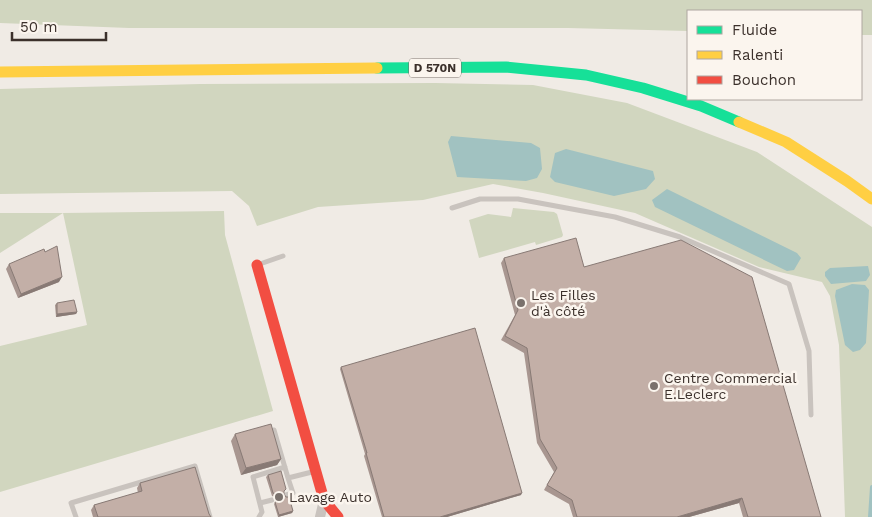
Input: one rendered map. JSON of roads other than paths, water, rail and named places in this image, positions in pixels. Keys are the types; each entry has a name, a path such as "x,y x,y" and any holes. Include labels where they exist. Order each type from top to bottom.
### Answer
{"main road":[{"name":"D 570N","path":"0,72 506,67 586,75 643,88 700,106 786,142 847,181 872,200"},
{"path":"257,265 324,500 338,517"}],"street":[{"path":"320,517 324,500"}],"lane":[{"path":"452,208 480,199 518,200 615,217 680,237 789,284 809,351 811,415"},
{"path":"257,265 283,256"},
{"path":"274,430 292,493 286,495"},
{"path":"76,517 71,503 195,466 210,517"},
{"path":"259,517 262,512 253,476 285,467"},
{"path":"288,478 316,471"},
{"path":"260,503 272,500"}],"water":[{"path":"451,136 531,143 540,148 542,169 537,178 526,181 457,177 448,142"},
{"path":"566,149 653,171 655,179 646,189 614,196 555,182 550,177 555,153"},
{"path":"667,189 797,253 801,258 794,270 787,271 655,207 652,200"},
{"path":"868,266 870,275 866,281 831,284 825,276 825,272 830,268"},
{"path":"852,284 865,285 869,290 866,343 860,350 853,352 845,345 835,296 836,290"}],"waterway":[{"path":"870,517 872,487"}],"place":[{"name":"Les Filles d'à côté","path":"521,303"},
{"name":"Centre Commercial E.Leclerc","path":"654,386"},
{"name":"Lavage Auto","path":"279,497"}]}
